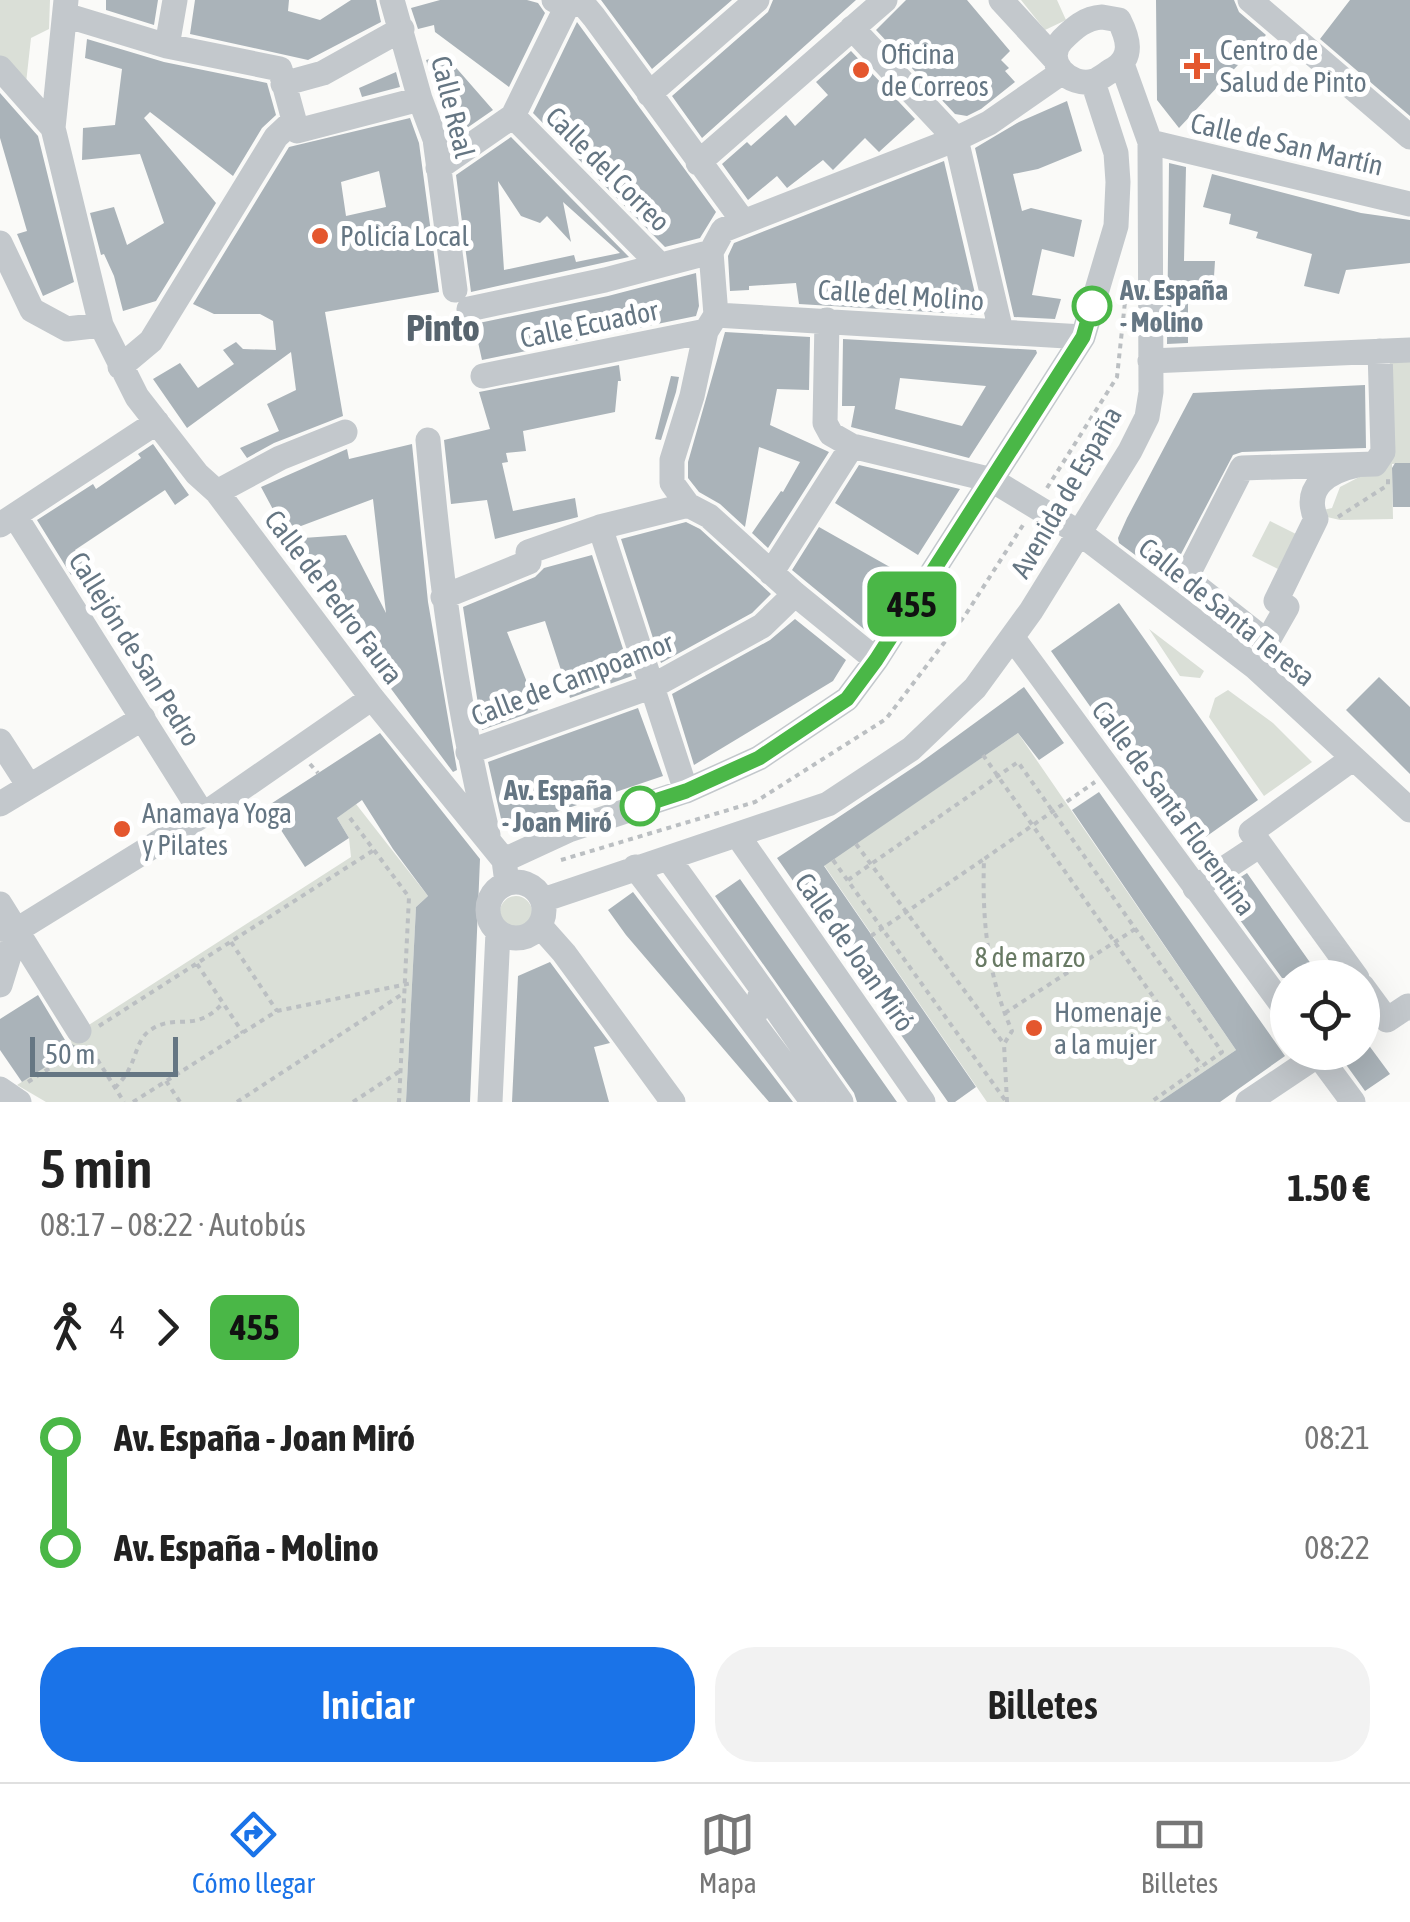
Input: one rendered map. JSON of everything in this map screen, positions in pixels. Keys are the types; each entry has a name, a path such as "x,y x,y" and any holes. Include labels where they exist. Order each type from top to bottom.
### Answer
{"street":[{"path":"167,46 175,0"},
{"path":"649,94 757,0"},
{"path":"698,163 886,0"},
{"path":"1001,0 1075,80 1092,82 1122,64"},
{"path":"1250,0 1410,137"},
{"path":"438,168 513,116 564,1 584,5 594,17 743,221"},
{"path":"53,128 65,7 167,46 282,77 322,73 401,10"},
{"name":"Calle Real","path":"401,10 420,98 436,139 462,300 606,280 660,264"},
{"path":"1058,66 1058,44 1088,18 1126,10"},
{"name":"Avenida de España","path":"543,900 828,804 911,749 975,688 1081,534 1147,417 1150,142 1122,64 1128,52 1126,10"},
{"path":"852,28 956,139 1001,332"},
{"path":"876,660 708,516 688,505 672,483 672,460 711,323 711,252 722,230 989,123 1058,66"},
{"path":"0,68 53,128"},
{"path":"282,77 295,127"},
{"path":"500,862 569,830 686,791 759,758 847,699 1083,337 1116,226 1118,182 1116,152 1092,82"},
{"path":"120,368 152,340 276,137 295,127 420,98"},
{"name":"Calle del Correo","path":"513,116 660,264"},
{"name":"Calle de Pedro Faura","path":"53,128 101,325 137,397 196,474 218,492 500,862"},
{"name":"Calle de San Martín","path":"1150,142 1410,204"},
{"path":"0,243 32,310 67,329 101,325"},
{"path":"660,264 711,252"},
{"path":"771,573 852,446 831,434 826,423 827,320"},
{"name":"Calle del Molino","path":"711,323 827,320 1083,337"},
{"name":"Calle Ecuador","path":"483,376 711,323"},
{"path":"1150,360 1410,350"},
{"path":"1334,519 1268,642 1186,578 1242,468 1375,464 1385,456 1380,351"},
{"path":"8,520 158,422"},
{"path":"218,492 280,458 345,432"},
{"path":"428,440 442,597 468,752 500,862 489,900 490,921 498,932 516,939 532,934 544,916 543,900 530,884 500,862"},
{"name":"Calle de Santa Teresa","path":"852,446 992,480 1081,534 1255,667 1410,810"},
{"path":"1287,608 1276,600 1316,519 1312,508 1318,485 1326,474 1357,465"},
{"path":"442,597 529,562 528,552 600,527 688,505"},
{"name":"Callejón de San Pedro","path":"8,520 144,718 202,815"},
{"path":"600,527 686,791"},
{"name":"Calle de Campoamor","path":"468,752 653,686 762,626 795,594"},
{"name":"Calle de Santa Florentina","path":"1012,637 1270,989"},
{"path":"9,929 202,815 372,698"},
{"path":"0,804 144,718"},
{"path":"0,741 29,786"},
{"path":"1343,960 1251,832 1352,760"},
{"name":"Calle de Joan Miró","path":"738,836 923,1102"},
{"path":"1196,888 1260,845"},
{"path":"668,858 841,1102"},
{"path":"635,868 813,1102"},
{"path":"0,904 9,929 89,1028"},
{"path":"540,926 564,953 666,1101"},
{"path":"0,985 9,929"},
{"path":"490,1102 498,932"},
{"path":"753,1021 762,989"},
{"path":"1248,1102 1294,1070"},
{"path":"1329,1070 1353,1102"}],"path":[{"path":"1334,519 1388,485 1385,456"},
{"path":"983,755 1202,1066"},
{"path":"848,880 1018,762 1222,1052 1151,1102"},
{"path":"872,936 1110,771"},
{"path":"350,818 410,897 399,1102"},
{"path":"856,844 1004,1044"},
{"path":"89,1028 374,850"},
{"path":"984,859 984,932 993,981 1012,1030 1004,1044 1006,1102"},
{"path":"833,860 1006,1102"},
{"path":"1005,1013 1136,929"},
{"path":"231,942 277,1010"},
{"path":"196,964 243,1032"},
{"path":"133,1102 277,1010 408,983"},
{"path":"236,1102 404,993"},
{"path":"114,1088 128,1072 140,1041 151,1029 199,1022 214,1014 223,1003"},
{"path":"9,1095 88,1044 124,1102"},
{"path":"353,1102 400,1071"},
{"path":"166,1081 180,1102"}],"green space":[{"path":"0,0 50,0 49,29 31,38 26,83 0,58"},
{"path":"1021,0 1057,0 1066,20 1045,30"},
{"path":"1391,358 1410,358 1410,463 1392,464 1393,519 1327,517 1323,510 1332,508 1340,487 1365,474"},
{"path":"1270,521 1296,534 1278,569 1252,556"},
{"path":"1149,629 1204,671 1200,678 1180,676"},
{"path":"1228,690 1273,723 1312,762 1264,796 1209,717 1215,698"},
{"name":"8 de marzo","path":"1018,733 1236,1050 1159,1102 987,1102 824,865"},
{"path":"356,804 428,896 416,907 406,1102 46,1102 17,1085 73,1049 70,1037 351,857 349,838 337,818"},
{"path":"516,896 527,901 532,912 527,923 516,928 505,923 500,912 505,901"}],"building":[{"path":"106,0 158,0 154,25 106,10"},
{"path":"195,0 289,0 288,11 320,20 351,0 376,0 381,22 308,60 190,34"},
{"path":"440,0 538,3 545,13 509,87 435,32 434,25 418,29 411,8"},
{"path":"601,0 732,0 652,69"},
{"path":"773,0 856,0 702,138 672,96 768,12"},
{"path":"906,0 967,0 1010,51 1001,60 1015,82 981,109 967,116 955,114 876,30"},
{"name":"Centro de Salud de Pinto","path":"1156,0 1234,0 1239,12 1266,35 1179,128 1157,100"},
{"path":"1350,0 1410,0 1410,116 1320,39"},
{"path":"577,22 716,212 700,238 665,247 533,113"},
{"path":"87,39 164,62 267,83 276,115 262,128 233,176 150,112 144,118 216,203 156,301 123,311 90,213 114,207 127,245 164,223 140,154 82,160 83,128 115,125 122,69 85,58"},
{"path":"851,51 915,119 879,152 865,138 833,170 823,160 787,188 777,176 748,200 722,164 747,142 751,146 786,115 795,126 828,95 816,82"},
{"path":"445,55 493,110 451,139 426,60"},
{"path":"396,72 400,87 362,97 359,88"},
{"path":"0,93 38,136 74,282 43,296 17,234 27,231 0,138"},
{"path":"1067,101 1082,151 1038,169 1013,174 1022,211 1031,208 1082,220 1074,257 1042,249 1032,295 1061,299 1055,319 1014,317 975,148 1019,122"},
{"path":"410,118 419,143 439,292 325,312 343,416 247,458 240,448 279,431 267,404 296,390 291,352 187,428 153,379 180,363 198,388 234,364 223,350 236,342 243,349 276,350 273,321 260,314 214,314 193,304 289,147","holes":["379,171 386,207 346,216 341,182"]},
{"path":"511,137 629,257 471,292 456,175","holes":["498,181 521,216 540,223 547,216 571,242 563,202 620,253 576,262 574,255 504,270"]},
{"path":"944,161 980,315 799,304 796,283 730,291 728,256 734,243"},
{"path":"1169,163 1186,167 1184,261 1215,261 1213,292 1202,291 1202,302 1188,302 1188,343 1167,344"},
{"path":"1212,174 1361,213 1410,220 1410,263 1346,270 1339,294 1304,286 1312,254 1256,238 1258,232 1229,224 1231,214 1203,207"},
{"path":"696,273 696,316 482,360 474,324"},
{"path":"725,332 810,337 809,390 777,389 770,425 829,452 768,548 752,533 800,462 759,447 745,527 720,504 699,492 688,478 688,462"},
{"path":"843,339 1037,353 969,458 851,427 855,406 842,406","holes":["900,378 986,386 962,426 895,409"]},
{"path":"619,365 621,381 615,412 523,431 526,451 506,453 508,462 502,463 513,511 575,498 578,517 495,539 487,500 451,504 444,440 490,429 479,392"},
{"path":"671,376 679,377 676,392 661,440 655,439"},
{"path":"1365,385 1366,448 1233,455 1170,575 1119,543 1127,518 1193,393"},
{"path":"153,444 189,495 175,505 165,490 75,550 85,566 71,575 37,520 93,484 96,489 141,458 138,454"},
{"path":"412,444 428,602 457,770 453,772 354,639 289,539 346,535 386,613 373,499 285,532 261,487 347,449 349,459"},
{"path":"1395,463 1410,463 1410,507 1393,507"},
{"path":"859,465 960,489 918,555 835,503"},
{"path":"686,522 700,529 771,594 752,613 661,663 621,539"},
{"path":"819,527 904,575 865,630 792,570"},
{"path":"592,555 632,676 570,698 545,621 507,632 538,710 482,730 463,607 535,577 544,568"},
{"path":"1119,603 1258,800 1190,848 1051,651"},
{"path":"795,619 846,660 833,681 694,765 672,694 770,640"},
{"path":"1379,677 1410,707 1410,774 1346,710"},
{"path":"1024,687 1064,743 1039,760 1018,733 824,866 976,1087 955,1102 948,1102 777,858 920,763"},
{"path":"638,708 663,776 509,828 502,823 488,762"},
{"path":"380,733 480,859 470,1102 406,1102 416,907 428,896 362,800 337,818 349,838 305,867 266,807"},
{"path":"1099,792 1270,1035 1270,1067 1220,1102 1159,1102 1236,1050 1072,810"},
{"path":"1247,873 1308,960 1270,961 1219,891"},
{"path":"740,879 897,1102 857,1102 715,896"},
{"path":"633,892 793,1102 769,1102 626,935 608,910"},
{"path":"550,962 610,1043 594,1047 609,1102 512,1102 518,976"},
{"path":"38,995 65,1040 77,1047 22,1082 0,1050 0,1019"},
{"path":"1380,1060 1390,1074 1365,1091 1350,1070 1380,1070"}],"bus line":[{"name":"455","path":"640,806 686,791 759,758 847,699 1083,337 1092,306"}],"place":[{"name":"Centro de Salud de Pinto","path":"1197,66"},
{"name":"Oficina de Correos","path":"861,70"},
{"name":"Policía Local","path":"320,236"},
{"name":"Av. España - Molino","path":"1092,306"},
{"name":"Av. España - Joan Miró","path":"640,806"},
{"name":"Anamaya Yoga y Pilates","path":"122,829"},
{"name":"Homenaje a la mujer","path":"1034,1028"}],"district":[{"name":"Pinto","path":"443,327"}]}
